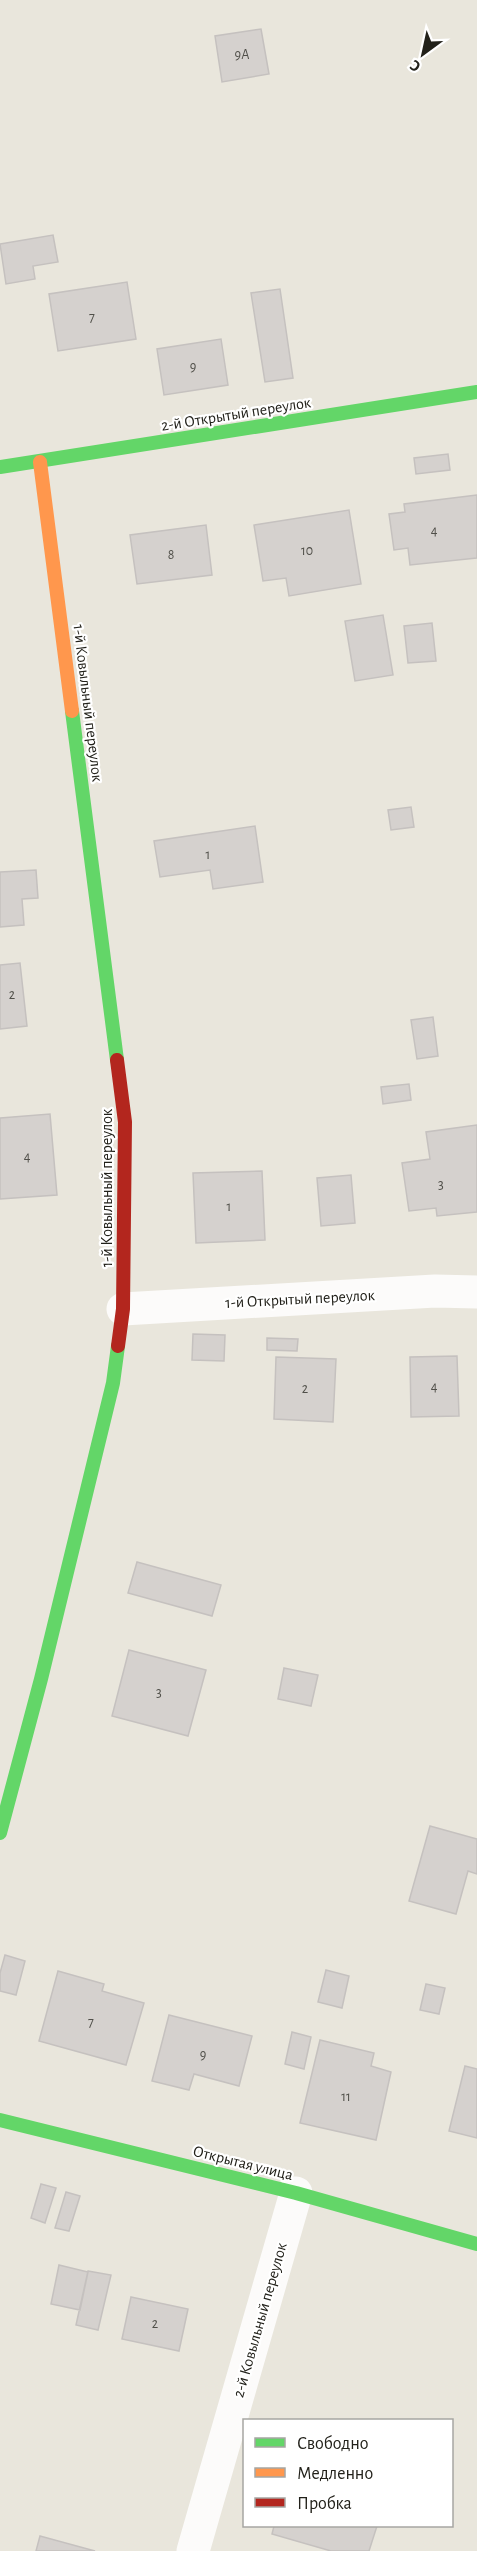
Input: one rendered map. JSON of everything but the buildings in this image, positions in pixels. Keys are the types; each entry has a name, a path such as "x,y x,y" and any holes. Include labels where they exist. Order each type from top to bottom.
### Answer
{"street":[{"name":"2-й Открытый переулок","path":"0,467 477,392"},
{"name":"1-й Ковыльный переулок","path":"0,1833 41,1679 113,1383 123,1309 125,1122 40,462"},
{"name":"1-й Открытый переулок","path":"123,1309 435,1292 477,1292"},
{"name":"Открытая улица","path":"0,2120 296,2193 477,2244"},
{"name":"2-й Ковыльный переулок","path":"193,2551 296,2193"}],"traffic: fast":[{"path":"0,467 477,392"},
{"path":"72,711 117,1060"},
{"path":"0,1833 41,1679 113,1383 118,1346"},
{"path":"0,2120 296,2193 477,2244"}],"traffic: slow":[{"path":"40,462 72,711"}],"traffic: jam":[{"path":"117,1060 125,1122 123,1309 118,1346"}]}
